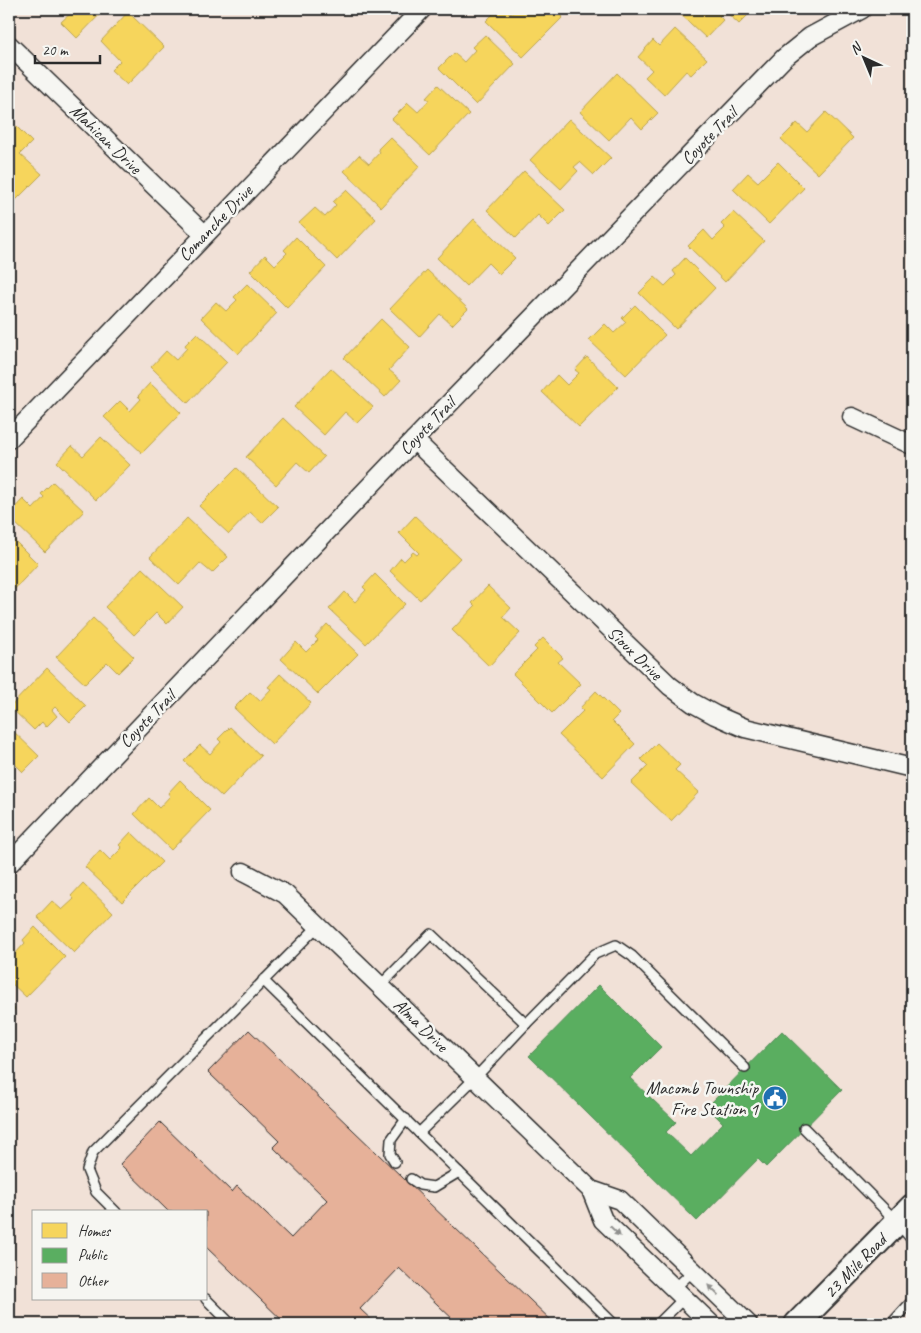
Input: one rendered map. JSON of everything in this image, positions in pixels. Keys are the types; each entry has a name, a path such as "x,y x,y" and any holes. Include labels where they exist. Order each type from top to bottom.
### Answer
{"main road":[{"name":"23 Mile Road","path":"797,1324 905,1215"}],"street":[{"name":"Comanche Drive","path":"9,439 422,9"},
{"name":"Coyote Trail","path":"9,864 414,440 784,58 810,37 862,9"},
{"name":"Mahican Drive","path":"9,45 204,234"},
{"path":"852,417 912,446"},
{"name":"Sioux Drive","path":"414,440 670,686 693,703 745,728 911,762"},
{"name":"Alma Drive","path":"243,872 285,894 476,1077 591,1190 603,1220 711,1324"},
{"name":"Alma Drive","path":"591,1190 620,1200 748,1324"}],"lane":[{"path":"114,1210 96,1192 87,1170 93,1152 318,926"},
{"path":"380,986 431,934 526,1024"},
{"path":"419,1133 595,954 616,945 632,956 744,1068"},
{"path":"264,980 614,1324"},
{"path":"395,1162 390,1154 391,1140 406,1119"},
{"path":"804,1128 905,1215 912,1240"},
{"path":"411,1179 420,1185 434,1187 458,1172"},
{"path":"658,1324 693,1271"},
{"path":"207,1300 231,1324"},
{"path":"891,1324 912,1301"}],"building: Homes":[{"path":"66,9 105,9 77,38 61,22 71,13"},
{"path":"498,9 505,9 511,14 517,9 554,9 563,17 523,57 486,21"},
{"path":"675,9 754,9 739,24 725,11 719,16 723,20 706,38"},
{"path":"128,12 164,47 127,85 111,70 120,61 101,41"},
{"path":"675,29 707,59 691,75 686,71 664,95 645,77 652,70 638,57 653,40 659,46"},
{"path":"485,35 515,64 476,105 439,68 454,53 464,62 475,50 472,47"},
{"path":"617,73 658,113 642,129 631,117 609,140 580,112"},
{"path":"438,85 469,114 430,155 392,119 408,103 418,112 429,100 426,98"},
{"path":"826,112 853,138 818,174 781,139 797,123 807,132"},
{"path":"569,119 611,158 594,175 580,162 574,167 578,171 561,189 530,160"},
{"path":"16,126 32,142 20,154 42,174 15,201 9,195 9,133"},
{"path":"390,137 420,166 381,207 344,171 359,155 369,164 380,152 378,149"},
{"path":"778,162 804,188 769,224 733,189 748,173 758,182"},
{"path":"524,171 565,210 549,226 538,215 516,238 487,210"},
{"path":"346,190 376,219 337,260 299,223 315,208 325,217 336,205 333,202"},
{"path":"733,212 764,241 725,282 688,246 704,230 713,240 725,228 721,224"},
{"path":"474,219 515,258 499,274 488,263 466,286 437,258"},
{"path":"296,237 326,267 287,308 250,271 265,255 275,265 287,253 284,250"},
{"path":"685,258 715,288 676,329 639,293 655,277 665,286 676,275 673,271"},
{"path":"427,270 468,309 452,325 440,314 419,337 390,309"},
{"path":"247,284 277,313 238,354 201,318 216,302 226,311 237,300 234,297"},
{"path":"635,305 665,335 626,375 589,340 605,324 614,333 626,322 622,318"},
{"path":"381,319 410,347 389,370 401,380 385,397 344,358"},
{"path":"197,333 227,362 188,403 151,367 166,351 176,360 187,348 185,345"},
{"path":"587,357 618,387 579,427 542,392 557,375 567,385 579,373 575,370"},
{"path":"331,368 373,407 357,423 345,412 324,435 294,407"},
{"path":"150,383 181,413 142,453 104,417 120,401 130,411 141,399 138,396"},
{"path":"283,418 324,457 309,473 297,462 276,485 246,457"},
{"path":"101,437 130,465 96,500 57,462 72,446 83,456"},
{"path":"237,468 278,507 262,523 250,512 229,534 199,506"},
{"path":"53,482 84,511 45,552 9,517 9,514 23,499 33,509 44,497 41,494"},
{"path":"415,516 460,558 420,600 390,571 401,558 404,561 413,552 417,555 419,553 399,533"},
{"path":"187,518 228,557 212,573 200,563 179,585 150,557"},
{"path":"9,535 38,564 9,595"},
{"path":"142,568 183,607 167,624 156,613 134,635 105,607"},
{"path":"375,574 405,604 366,644 329,609 345,592 355,602 366,590 363,587"},
{"path":"488,586 511,608 503,617 520,633 489,666 452,630 475,606 472,603"},
{"path":"93,618 134,657 118,673 107,662 85,684 56,657"},
{"path":"327,624 358,654 318,694 281,659 296,642 306,652 318,640 315,637"},
{"path":"543,638 563,658 558,662 581,684 552,713 513,674 537,650 534,647"},
{"path":"47,668 86,706 70,722 55,707 52,710 57,716 46,727 42,722 34,730 10,707"},
{"path":"280,674 311,703 272,744 234,708 250,692 260,701 271,689 268,687"},
{"path":"596,691 619,714 612,721 635,744 603,777 559,735 583,711 580,708"},
{"path":"9,727 39,756 23,772 12,761 9,764"},
{"path":"230,727 261,756 222,797 184,761 200,745 210,754 221,742 218,739"},
{"path":"657,743 680,765 675,770 699,792 671,821 631,783 648,766 641,759"},
{"path":"180,780 210,810 171,850 134,814 149,798 159,808 170,796 168,793"},
{"path":"131,832 162,862 122,902 85,867 100,850 110,860 122,848 119,845"},
{"path":"83,883 113,912 74,953 37,917 52,901 62,910 74,899 71,896"},
{"path":"35,927 65,957 26,997 9,981 9,950 14,955 25,943 23,940"},
{"path":"9,1003 15,1009 9,1015"}],"building: Public":[{"path":"599,985 661,1047 630,1078 676,1122 666,1132 691,1156 723,1123 707,1107 782,1031 842,1090 766,1167 758,1159 697,1221 529,1056"}],"building: Other":[{"path":"249,1030 555,1324 467,1324 461,1319 457,1323 399,1268 360,1309 376,1324 286,1324 208,1249 208,1210 167,1210 120,1164 160,1122 232,1192 237,1186 291,1238 327,1200 273,1147 279,1141 208,1072"}],"place":[{"name":"Macomb Township Fire Station 1","path":"775,1098"}]}
